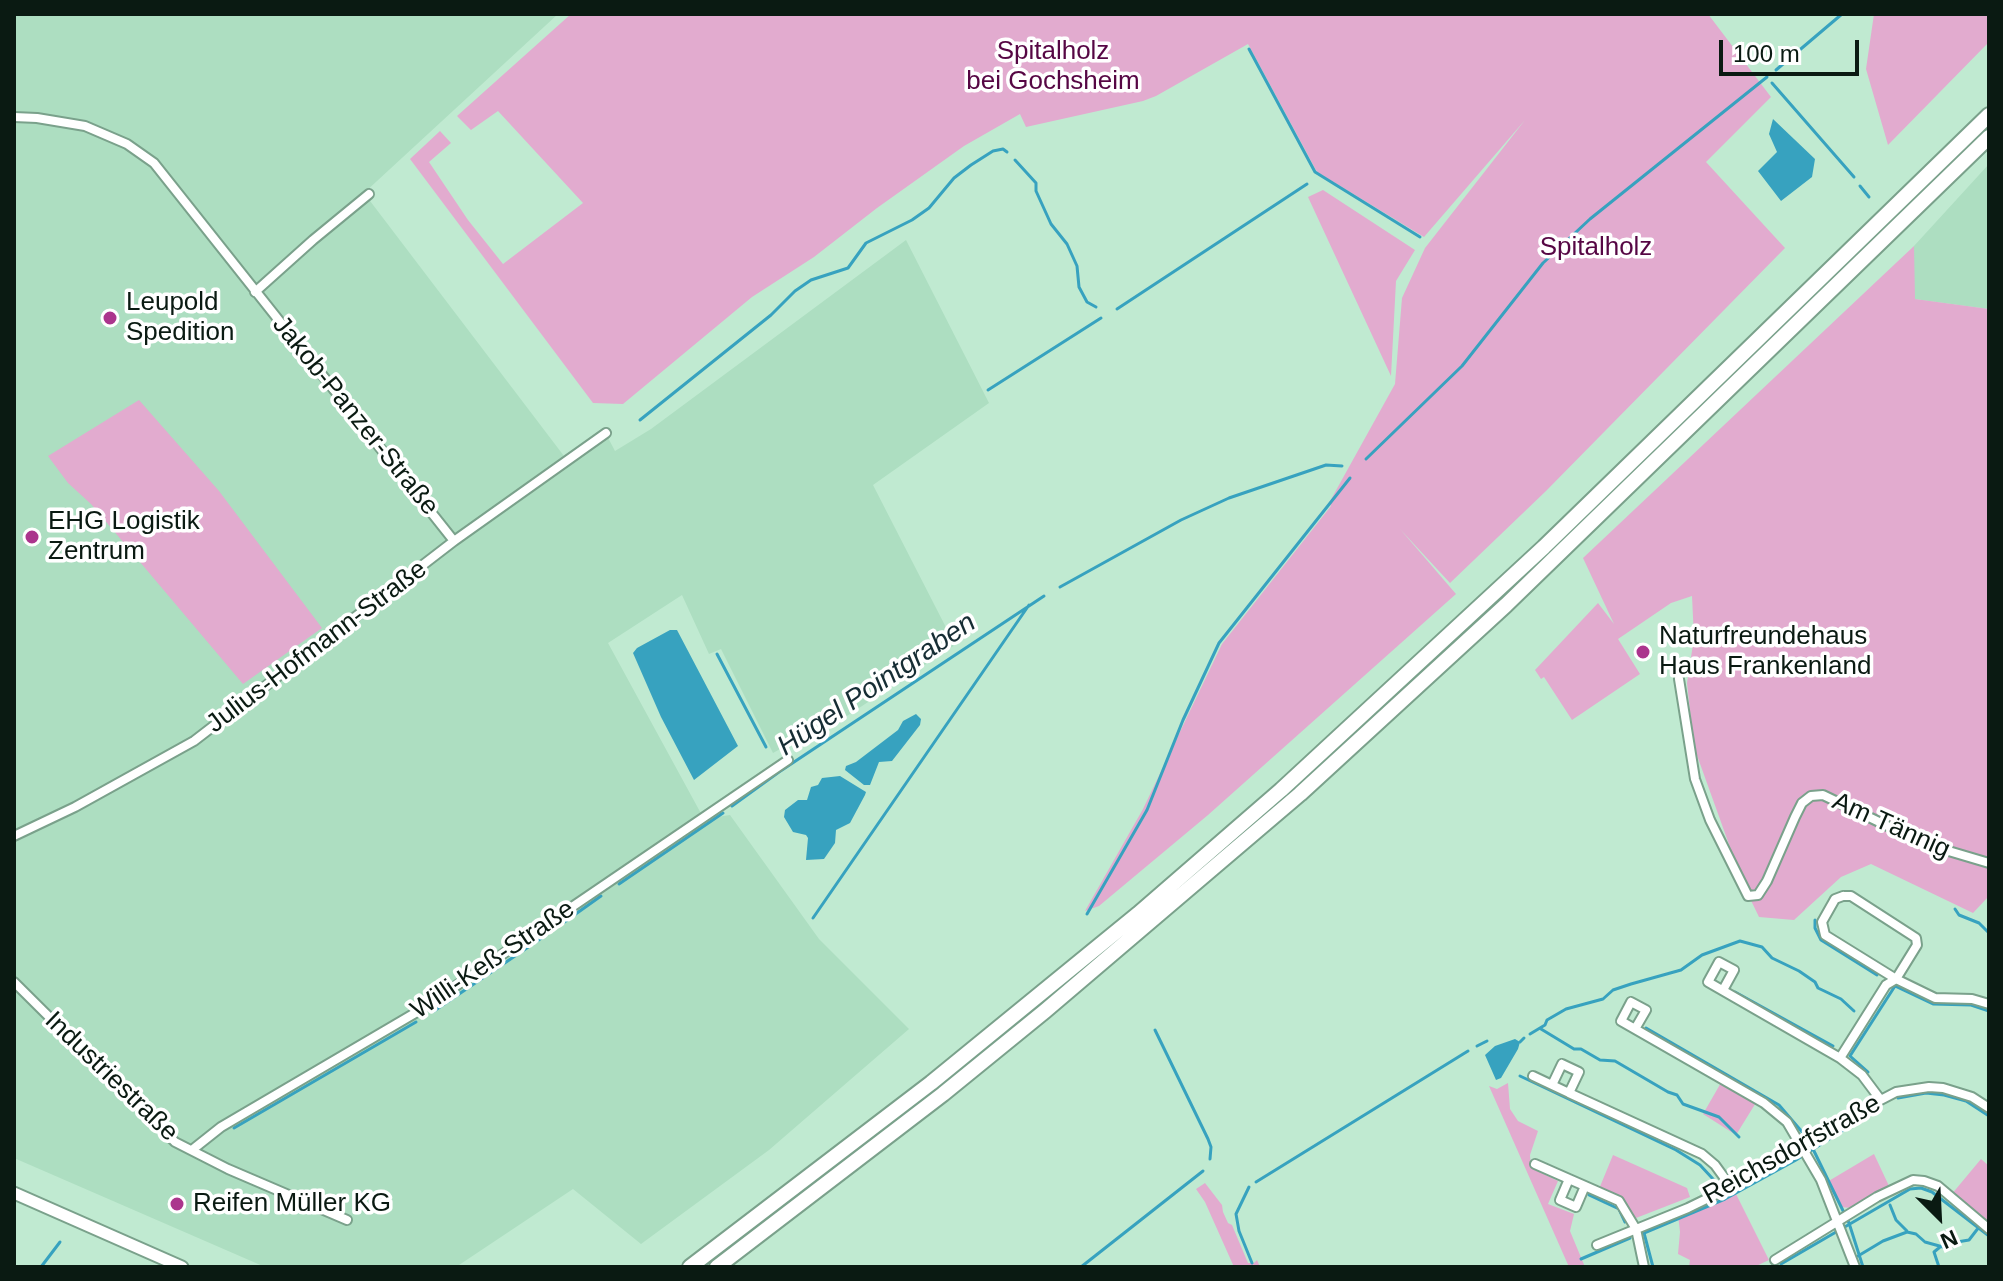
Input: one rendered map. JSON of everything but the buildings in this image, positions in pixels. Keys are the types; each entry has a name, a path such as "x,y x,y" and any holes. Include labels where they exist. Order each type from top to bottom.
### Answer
{"highway":[{"path":"690,1267 989,1036 1138,914 1281,790 1544,547 1989,115"},
{"path":"717,1267 1023,1029 1300,794 1506,605 1989,137"}],"main road":[{"path":"14,1193 182,1267"}],"street":[{"name":"Jakob-Panzer-Straße","path":"14,117 85,126 109,135 144,155 160,171 454,541"},
{"name":"Jakob-Panzer-Straße","path":"255,292 369,194"},
{"name":"Julius-Hofmann-Straße","path":"14,836 179,751 454,541 606,433"},
{"name":"Am Tännig","path":"1679,679 1695,779 1710,820 1748,896 1758,895 1767,881 1802,803 1811,796 1823,795 1925,844 1989,863"},
{"name":"Willi-Keß-Straße","path":"192,1150 221,1127 422,1009 788,760"},
{"path":"1840,1058 1886,985 1896,979 1917,945 1916,938 1851,896 1835,899 1822,922 1825,935 1896,979 1935,998 1972,999 1989,1004"},
{"name":"Industriestraße","path":"14,982 175,1142 228,1169 347,1220"},
{"path":"1723,990 1840,1058 1862,1075 1880,1099"},
{"path":"1635,1029 1777,1112 1787,1122 1821,1180 1855,1267"},
{"path":"1552,1085 1562,1064 1579,1072 1569,1093"},
{"path":"1533,1076 1702,1154 1715,1165 1731,1187"},
{"name":"Reichsdorfstraße","path":"1597,1245 1731,1187 1896,1092 1929,1087 1958,1091 1989,1108"},
{"path":"1535,1164 1619,1201 1636,1229 1644,1267"},
{"path":"1569,1179 1560,1200 1576,1207 1585,1186"},
{"path":"1775,1260 1897,1186 1918,1180 1938,1186 1989,1229"}],"shaded area":[{"path":"14,14 558,14 364,193 567,460 606,434 615,451 651,429 906,240 989,403 873,485 955,645 795,750 791,743 773,753 721,649 709,654 682,595 608,643 704,819 730,815 819,939 909,1029 769,1150 641,1244 573,1189 456,1267 265,1267 14,1158"},
{"path":"1989,164 1989,309 1914,299 1914,246"}],"green space":[{"path":"571,14 1708,14 1771,97 1706,162 1785,248 1546,491 1450,583 1400,529 1456,594 1208,815 1099,906 1085,911 1143,809 1222,644 1331,506 1329,503 1395,384 1402,298 1425,248 1525,120 1424,237 1317,172 1248,44 1143,101 1026,127 1020,114 964,146 814,257 752,297 623,404 593,403 410,159 440,131 451,143 429,162 468,220 503,264 583,203 498,111 471,130 457,116"},
{"path":"1874,14 1989,14 1989,42 1888,145 1866,69"},
{"path":"1323,190 1415,250 1396,281 1391,376 1308,197"},
{"path":"1914,246 1915,299 1989,309 1989,896 1973,913 1871,864 1841,877 1794,920 1759,917 1744,886 1694,747 1687,683 1694,638 1692,596 1671,603 1618,639 1640,674 1572,720 1544,677 1541,679 1535,670 1598,603 1614,624 1583,558"},
{"path":"139,400 219,491 322,628 243,684 48,456"},
{"path":"1722,1081 1757,1101 1736,1135 1703,1114"},
{"path":"1508,1083 1510,1109 1518,1121 1538,1131 1530,1155 1531,1168 1558,1181 1548,1204 1574,1214 1570,1231 1585,1267 1569,1267 1489,1086 1497,1089"},
{"path":"1874,1154 1889,1186 1852,1208 1840,1207 1827,1182"},
{"path":"1613,1155 1687,1188 1690,1197 1636,1218 1617,1197 1599,1189"},
{"path":"1981,1159 1989,1166 1989,1218 1983,1223 1951,1195"},
{"path":"1205,1183 1222,1205 1248,1263 1257,1260 1260,1267 1234,1267 1196,1189"},
{"path":"1733,1188 1769,1260 1754,1267 1689,1267 1690,1260 1678,1254 1678,1214"}],"water":[{"path":"1773,119 1815,159 1812,177 1781,201 1758,171 1777,152 1769,134"},
{"path":"670,630 677,630 738,746 694,780 661,717 633,653"},
{"path":"916,714 921,719 920,725 892,761 879,762 870,785 864,785 845,770 846,766 856,762 898,730 903,721"},
{"path":"840,776 866,792 865,795 850,823 836,830 835,843 824,859 806,860 808,838 793,832 784,817 785,810 798,800 807,800 811,787 818,785 822,778"},
{"path":"1515,1039 1520,1042 1518,1049 1501,1078 1496,1080 1485,1055 1495,1046"}],"waterway":[{"name":"Hügel Pointgraben","path":"1776,70 1842,14"},
{"path":"1249,49 1315,172 1420,237"},
{"name":"Hügel Pointgraben","path":"1366,459 1462,366 1543,263 1590,219 1767,77"},
{"path":"1772,83 1854,177"},
{"path":"640,420 771,315 795,291 811,280 848,268 866,243 929,208 954,178 971,165 993,151 1003,149 1007,152"},
{"path":"1015,160 1036,183 1036,191 1051,224 1067,244 1077,266 1079,287 1087,302 1096,307"},
{"path":"1117,309 1307,184"},
{"path":"1860,186 1869,197"},
{"path":"988,390 1101,318"},
{"name":"Hügel Pointgraben","path":"1060,587 1181,520 1229,498 1326,465 1342,466"},
{"path":"1087,914 1147,810 1183,720 1219,643 1350,478"},
{"name":"Hügel Pointgraben","path":"732,806 1044,596"},
{"path":"813,918 1029,605"},
{"path":"717,654 766,747"},
{"name":"Hügel Pointgraben","path":"619,884 723,813"},
{"name":"Hügel Pointgraben","path":"563,923 601,896"},
{"path":"1955,909 1959,915 1979,923 1989,933"},
{"path":"1815,920 1821,940 1877,975"},
{"name":"Hügel Pointgraben","path":"434,1011 543,937"},
{"path":"1530,1034 1566,1009 1603,999 1613,990 1681,970 1702,955 1740,941 1762,947 1772,958 1799,971 1815,982 1818,988 1841,999 1854,1011"},
{"path":"1868,1072 1850,1056 1895,986 1933,1004 1971,1005 1989,1011"},
{"path":"1735,992 1833,1046"},
{"name":"Hügel Pointgraben","path":"234,1128 416,1022"},
{"path":"1646,1028 1779,1105 1803,1133"},
{"path":"1541,1029 1574,1049 1581,1049 1600,1060 1615,1061 1677,1095 1683,1104 1719,1117 1739,1137"},
{"path":"1155,1030 1208,1139 1210,1159"},
{"path":"1520,1042 1524,1038"},
{"path":"1477,1046 1487,1041"},
{"path":"1256,1182 1468,1051"},
{"path":"1520,1076 1676,1150 1700,1165 1713,1179"},
{"path":"1898,1098 1926,1093 1944,1095 1966,1101 1989,1116"},
{"path":"1653,1267 1644,1233 1725,1199 1796,1160 1880,1107"},
{"path":"1813,1149 1849,1223 1863,1267"},
{"path":"1081,1267 1203,1171"},
{"path":"1249,1187 1236,1214 1239,1231 1252,1263"},
{"path":"1781,1264 1910,1189 1921,1188 1932,1192 1989,1236"},
{"path":"1589,1195 1619,1209 1625,1222"},
{"path":"1890,1205 1896,1220 1907,1231"},
{"path":"1858,1256 1883,1241 1907,1232 1943,1247 1969,1240 1979,1227"},
{"path":"1581,1259 1630,1238"},
{"name":"Hügel Pointgraben","path":"41,1267 60,1242"},
{"path":"1939,1267 1934,1252 1940,1247"}],"place":[{"name":"Leupold Spedition","path":"110,318"},
{"name":"EHG Logistik Zentrum","path":"32,537"},
{"name":"Naturfreundehaus Haus Frankenland","path":"1643,652"},
{"name":"Reifen Müller KG","path":"177,1204"}],"park label":[{"name":"Spitalholz bei Gochsheim","path":"1053,67"},
{"name":"Spitalholz","path":"1596,248"}]}
